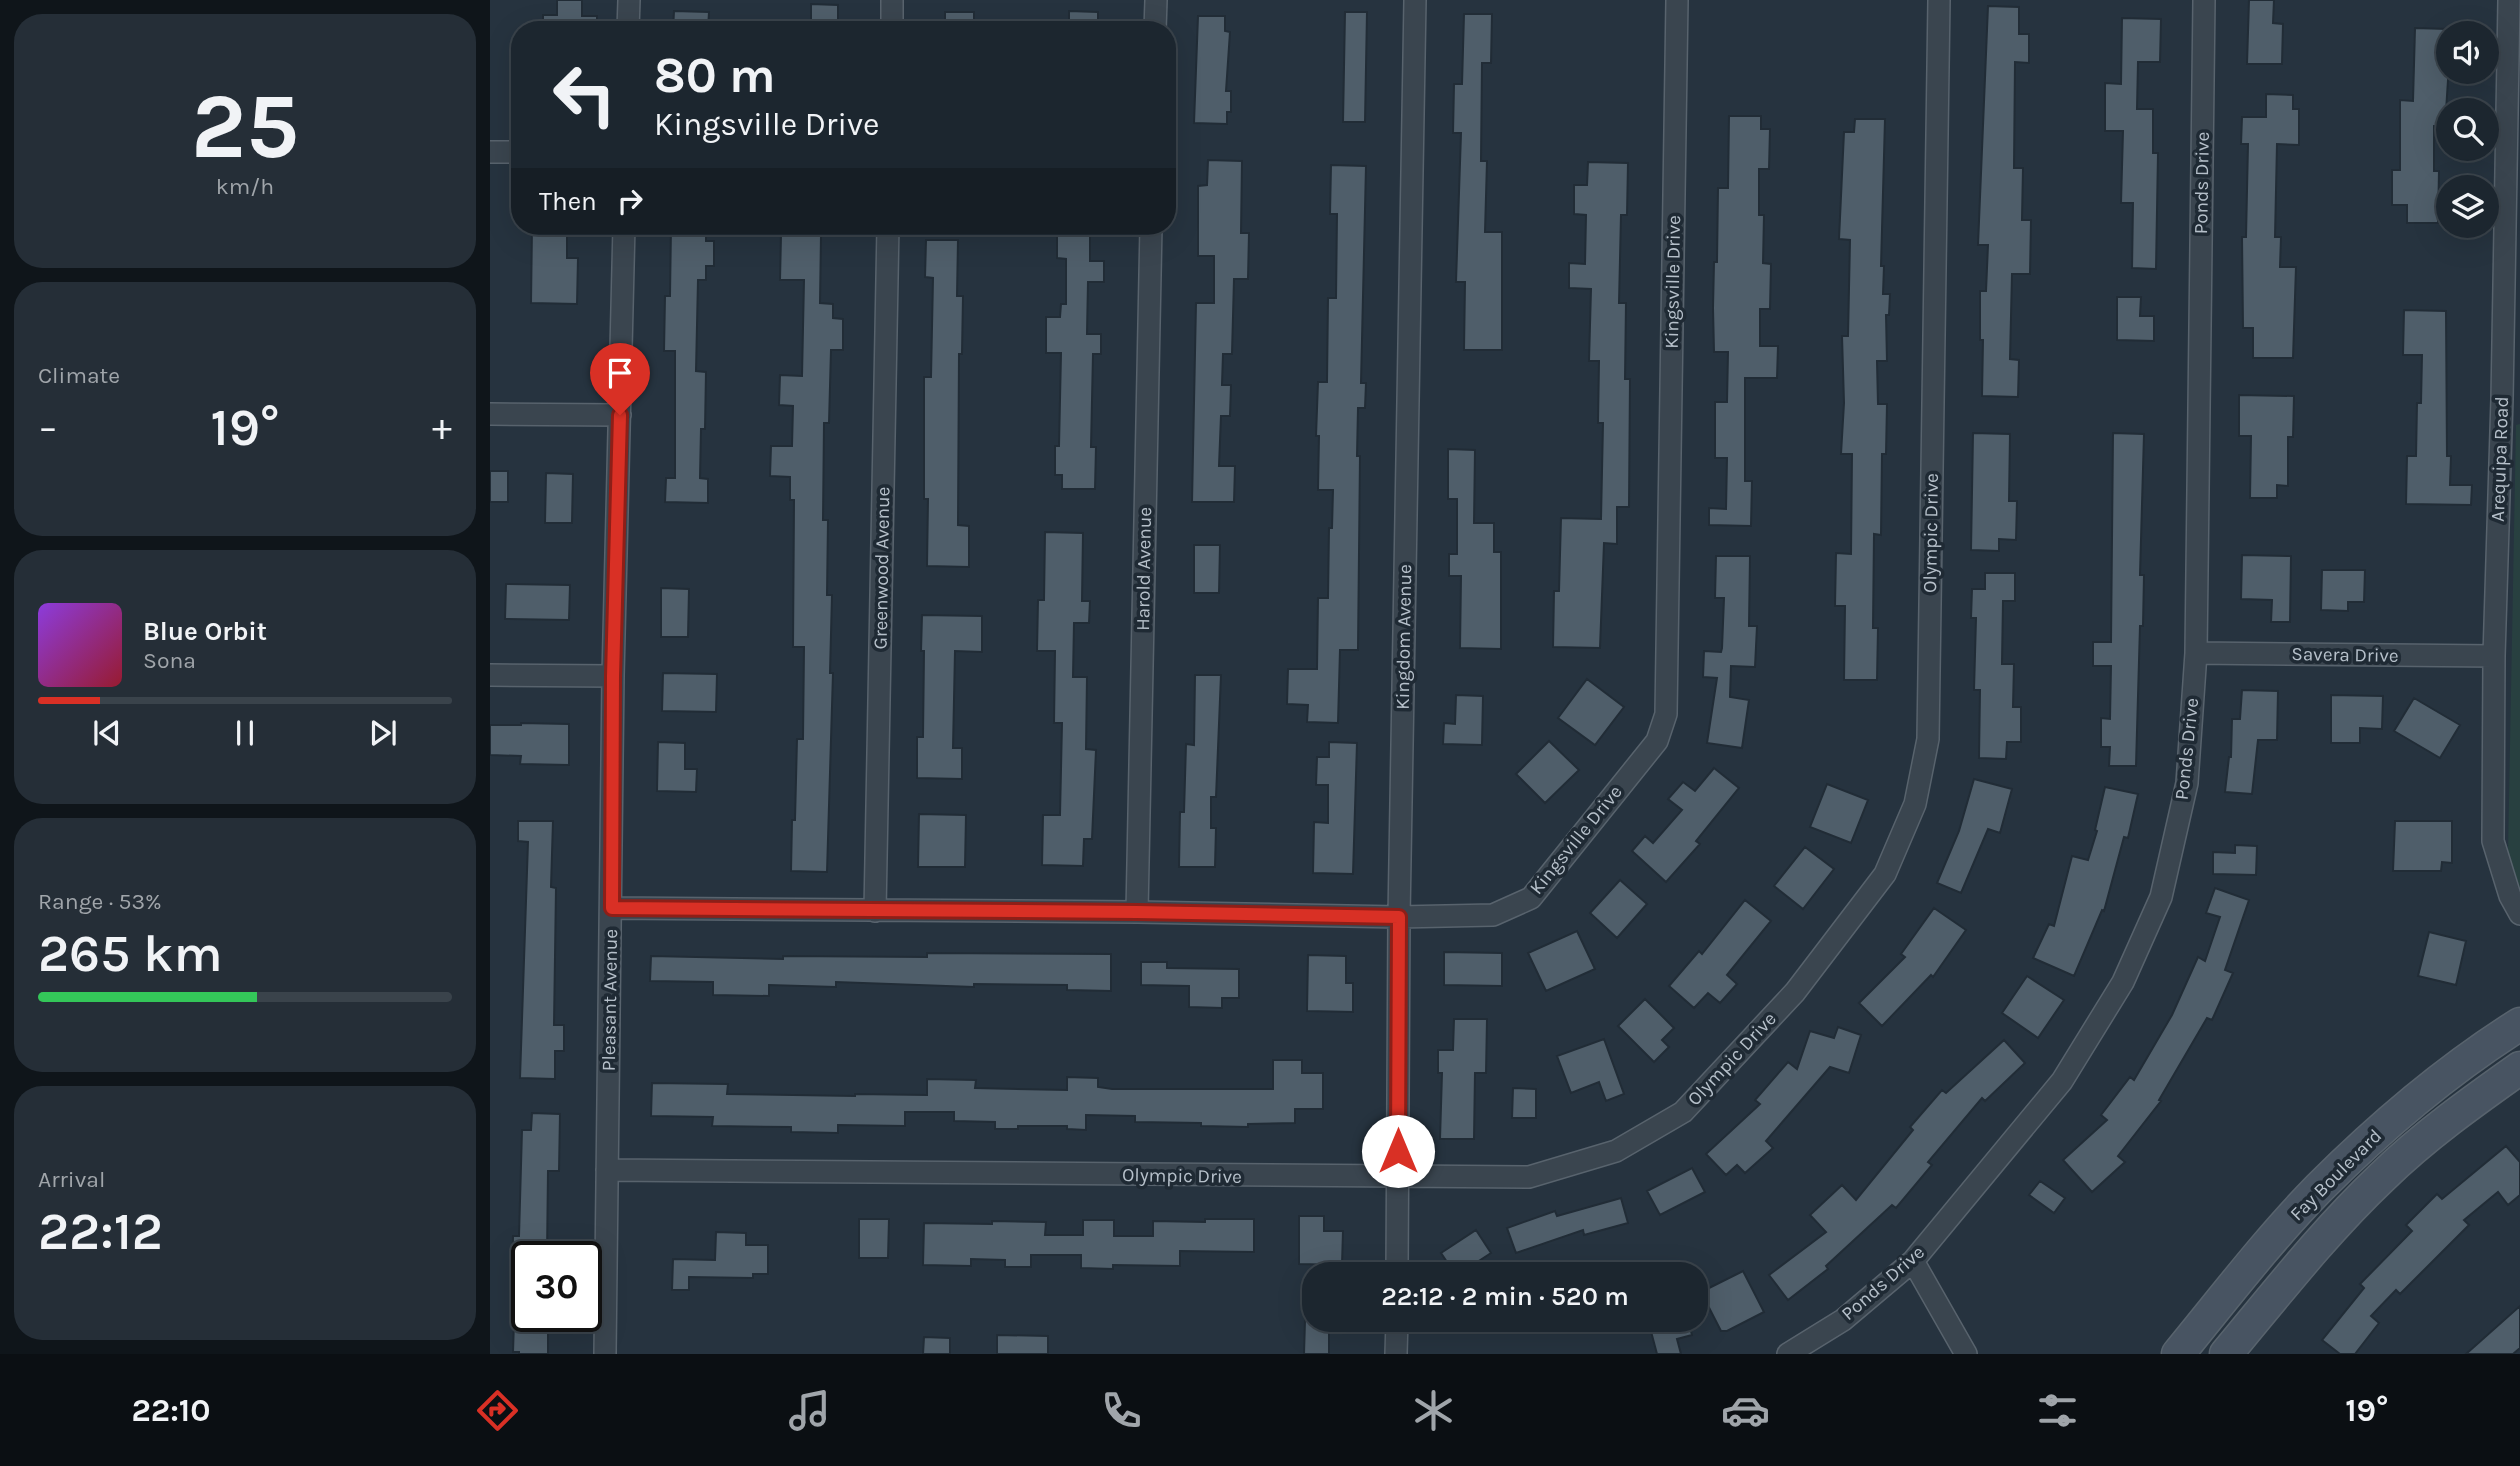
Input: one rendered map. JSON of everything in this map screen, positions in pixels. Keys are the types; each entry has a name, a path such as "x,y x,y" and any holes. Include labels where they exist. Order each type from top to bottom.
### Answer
{"main road":[{"name":"Fay Boulevard","path":"2178,1354 2318,1189 2419,1097 2475,1052 2520,1024"},
{"name":"Fay Boulevard","path":"2227,1354 2308,1255 2382,1177 2459,1111 2520,1068"}],"street":[{"path":"628,21 629,0"},
{"path":"892,0 892,21"},
{"path":"1155,21 1156,0"},
{"name":"Kingdom Avenue","path":"1397,1262 1399,917 1415,0"},
{"name":"Kingsville Drive","path":"612,908 1399,917 1493,915 1531,898 1657,741 1666,714 1677,0"},
{"name":"Olympic Drive","path":"607,1170 1529,1177 1616,1151 1683,1112 1795,992 1885,874 1915,804 1928,739 1939,0"},
{"name":"Ponds Drive","path":"1788,1354 1843,1320 1913,1261 2062,1081 2123,982 2161,897 2187,783 2196,653 2204,0"},
{"name":"Arequipa Road","path":"2509,0 2513,139 2511,398 2494,656 2493,841 2511,896 2520,914"},
{"path":"490,152 511,152"},
{"name":"Pleasant Avenue","path":"605,1354 613,676 624,235"},
{"name":"Greenwood Avenue","path":"875,911 888,235"},
{"name":"Harold Avenue","path":"1137,912 1151,235"},
{"path":"490,414 620,415"},
{"name":"Savera Drive","path":"2196,653 2494,656"},
{"path":"490,676 613,676"},
{"path":"1913,1261 1966,1354"},
{"path":"1396,1332 1396,1354"}],"green space":[{"path":"2520,424 2520,888 2508,854 2516,425"}],"building":[{"path":"557,0 582,0 582,16 597,16 597,21 543,21 543,15 557,15"},
{"path":"2249,0 2274,0 2273,23 2283,24 2282,64 2247,64"},
{"path":"811,4 838,5 838,21 811,21"},
{"path":"1988,6 2019,7 2019,34 2029,34 2029,63 2015,62 2014,168 2023,168 2022,220 2031,220 2030,274 2012,274 2010,359 2019,360 2018,397 1982,396 1980,291 1986,291 1988,245 1978,245"},
{"path":"674,11 709,12 708,21 673,21"},
{"path":"1069,11 1098,12 1098,21 1069,21"},
{"path":"945,12 974,12 974,21 945,21"},
{"path":"1345,12 1367,12 1365,122 1343,122"},
{"path":"1464,14 1492,14 1491,63 1482,63 1481,161 1487,161 1485,232 1502,232 1502,350 1464,350 1465,282 1456,282 1461,133 1453,133 1454,84 1462,84"},
{"path":"1198,16 1225,16 1225,31 1230,32 1226,91 1231,91 1231,112 1227,112 1227,124 1194,123"},
{"path":"2122,18 2161,19 2160,62 2138,62 2137,109 2153,109 2153,153 2158,153 2156,269 2132,268 2133,203 2121,203 2123,131 2105,131 2105,83 2121,84"},
{"path":"2415,28 2436,29 2436,84 2448,84 2447,98 2436,98 2434,171 2439,171 2439,175 2436,175 2436,223 2407,223 2407,205 2392,205 2392,170 2400,170 2400,100 2413,101"},
{"path":"2266,94 2293,95 2293,109 2299,109 2299,145 2277,144 2275,237 2281,237 2280,267 2296,267 2293,358 2253,358 2253,328 2243,328 2242,237 2246,237 2248,144 2241,144 2242,117 2266,117"},
{"path":"1729,116 1761,116 1761,129 1770,129 1769,169 1759,169 1759,215 1764,215 1763,263 1771,264 1770,309 1760,309 1760,346 1778,346 1777,378 1745,378 1745,481 1752,481 1751,526 1709,525 1709,508 1726,509 1727,458 1715,458 1715,402 1727,402 1728,352 1714,352 1713,308 1718,188 1728,188"},
{"path":"1855,119 1885,119 1881,266 1884,266 1883,294 1890,294 1889,315 1886,315 1887,361 1877,361 1878,404 1887,404 1886,454 1882,454 1881,535 1874,534 1873,628 1878,628 1877,680 1844,680 1845,606 1835,606 1836,553 1851,554 1852,454 1841,454 1844,403 1842,336 1848,336 1850,240 1839,239 1844,132 1854,132"},
{"path":"1208,160 1242,161 1241,233 1249,233 1248,279 1234,279 1232,354 1223,354 1222,385 1231,385 1230,416 1221,416 1219,466 1235,466 1234,502 1192,502 1196,303 1214,303 1214,256 1198,256 1198,186 1207,185"},
{"path":"1588,162 1628,163 1627,215 1621,215 1619,303 1626,303 1625,379 1630,379 1629,507 1617,507 1617,544 1604,543 1600,648 1553,647 1554,591 1559,591 1561,518 1601,519 1603,423 1598,423 1599,361 1589,361 1591,289 1569,288 1569,263 1585,264 1586,215 1574,214 1574,185 1587,185"},
{"path":"1331,165 1366,166 1361,383 1366,383 1365,408 1358,408 1357,456 1360,456 1358,650 1340,650 1338,723 1307,722 1308,705 1287,704 1288,669 1317,669 1318,598 1328,598 1329,528 1332,528 1333,490 1318,490 1319,436 1316,436 1318,382 1327,382 1328,298 1336,298 1337,214 1330,214"},
{"path":"532,235 567,235 567,258 578,258 577,304 531,303"},
{"path":"671,235 706,235 706,241 714,241 714,266 706,266 706,280 698,280 696,371 706,372 705,429 701,429 700,478 708,479 708,503 665,502 666,478 675,478 675,351 664,351 665,296 670,296"},
{"path":"781,235 821,236 820,303 833,304 833,318 843,319 843,350 831,350 829,423 824,423 823,520 828,520 827,595 832,595 830,673 833,673 827,872 791,871 797,739 803,739 804,647 793,647 794,500 790,500 790,477 770,476 771,446 792,446 793,406 779,405 780,375 802,376 804,280 780,280"},
{"path":"1057,235 1090,235 1090,261 1104,261 1104,282 1088,282 1087,334 1101,334 1101,354 1093,354 1091,447 1096,447 1095,489 1062,489 1062,475 1055,475 1055,446 1059,446 1061,353 1046,353 1046,317 1060,317 1061,304 1066,304 1066,259 1057,258"},
{"path":"926,240 958,240 957,296 963,296 962,354 959,354 958,525 969,526 969,567 927,566 924,377 931,377 933,278 925,277"},
{"path":"2117,297 2141,297 2140,316 2154,316 2154,341 2117,340"},
{"path":"2404,310 2446,311 2447,456 2451,456 2450,485 2472,485 2471,505 2406,504 2407,456 2416,456 2417,403 2421,403 2422,355 2403,355"},
{"path":"2239,395 2294,396 2293,437 2288,437 2288,486 2277,485 2277,498 2250,498 2251,436 2239,436"},
{"path":"1973,433 2010,434 2009,501 2017,501 2016,540 1999,539 1999,551 1971,550"},
{"path":"2113,433 2144,434 2140,575 2144,575 2143,626 2140,626 2136,766 2109,766 2110,747 2101,747 2101,718 2110,719 2111,666 2093,666 2093,642 2111,642"},
{"path":"1448,449 1475,450 1474,523 1494,523 1494,552 1501,552 1501,649 1460,648 1461,576 1449,576 1449,554 1457,554 1457,499 1448,499"},
{"path":"490,471 508,471 508,502 490,502"},
{"path":"546,473 573,474 572,523 545,523"},
{"path":"1045,532 1083,533 1082,601 1090,601 1089,623 1074,623 1073,677 1087,677 1086,749 1096,750 1092,839 1084,839 1083,866 1042,865 1043,815 1060,815 1062,723 1054,723 1055,651 1037,651 1038,600 1044,600"},
{"path":"1194,545 1220,545 1219,593 1194,593"},
{"path":"2242,555 2291,556 2290,622 2271,622 2272,600 2241,599"},
{"path":"1716,556 1750,556 1749,626 1757,626 1755,667 1731,666 1730,697 1749,700 1742,748 1707,743 1717,678 1703,677 1704,651 1721,652 1722,648 1724,598 1715,598"},
{"path":"2322,570 2365,570 2364,602 2348,602 2348,611 2321,610"},
{"path":"1985,573 2015,573 2015,601 2003,601 2002,664 2014,664 2013,707 2021,707 2021,742 2007,742 2006,759 1979,758 1980,690 1974,690 1976,618 1971,618 1972,589 1985,589"},
{"path":"506,584 570,585 569,620 505,619"},
{"path":"661,588 689,589 688,637 661,637"},
{"path":"922,615 982,616 982,652 955,651 953,748 962,748 962,779 917,778 917,737 923,737"},
{"path":"663,673 717,674 716,712 662,711"},
{"path":"1195,675 1221,675 1216,797 1211,797 1211,828 1216,828 1215,867 1179,867 1180,812 1184,812 1186,744 1194,745"},
{"path":"1587,679 1624,707 1595,745 1558,718"},
{"path":"2242,690 2278,691 2277,740 2258,740 2252,794 2225,792 2231,757 2232,719 2240,719"},
{"path":"1456,695 1483,696 1482,745 1443,744 1444,723 1455,724"},
{"path":"2331,695 2383,696 2382,729 2360,728 2360,743 2331,743"},
{"path":"2414,698 2460,725 2440,758 2394,731"},
{"path":"569,724 569,765 520,764 521,756 490,755 490,725"},
{"path":"1549,741 1579,770 1545,803 1516,774"},
{"path":"658,742 685,743 685,769 697,769 696,792 657,791"},
{"path":"1329,742 1357,743 1353,874 1313,873 1314,822 1328,823 1328,785 1316,785 1317,757 1329,757"},
{"path":"1714,768 1739,788 1696,841 1700,844 1666,882 1632,851 1645,836 1653,843 1682,810 1668,799 1683,782 1695,791"},
{"path":"1974,779 2012,789 2000,833 1988,829 1961,893 1937,883 1959,831"},
{"path":"1827,784 1868,800 1851,843 1810,827"},
{"path":"2105,787 2138,794 2128,838 2124,837 2104,911 2102,910 2074,976 2033,958 2049,924 2054,926 2072,856 2088,860 2097,831 2095,830"},
{"path":"919,814 966,815 965,867 918,867"},
{"path":"518,821 553,821 551,887 556,888 554,1025 564,1025 564,1051 555,1051 555,1079 520,1078 528,842 518,841"},
{"path":"2395,821 2452,821 2452,863 2442,862 2441,871 2393,871"},
{"path":"2235,845 2257,846 2256,875 2213,874 2213,852 2235,853"},
{"path":"1805,847 1834,869 1803,909 1774,886"},
{"path":"1620,880 1647,904 1617,938 1590,913"},
{"path":"2215,888 2249,900 2225,970 2233,973 2212,1020 2207,1018 2159,1100 2161,1101 2118,1156 2125,1162 2092,1192 2063,1160 2107,1120 2101,1115 2130,1077 2134,1080 2172,1015 2198,957 2205,961 2220,917 2206,913"},
{"path":"1745,900 1771,921 1727,975 1737,984 1720,1003 1708,993 1694,1008 1669,986 1699,951 1702,954"},
{"path":"1934,908 1966,930 1933,977 1931,975 1882,1026 1859,1003 1905,957 1901,954"},
{"path":"1577,931 1595,969 1546,991 1528,953"},
{"path":"2429,932 2466,941 2456,985 2418,976"},
{"path":"1444,952 1502,953 1502,986 1444,985"},
{"path":"927,953 1111,954 1111,991 1067,990 1067,985 974,984 974,987 836,982 836,987 769,985 769,996 713,995 713,982 650,981 651,956 783,959 783,956 927,957"},
{"path":"1308,955 1346,956 1346,983 1353,983 1353,1012 1307,1011"},
{"path":"1141,962 1167,962 1167,968 1239,969 1239,998 1222,998 1222,1008 1189,1007 1189,986 1141,985"},
{"path":"2027,976 2064,1000 2038,1038 2002,1013"},
{"path":"1645,999 1674,1028 1662,1040 1669,1047 1654,1062 1618,1026"},
{"path":"1454,1019 1487,1019 1486,1073 1475,1073 1474,1139 1440,1139 1442,1073 1438,1073 1438,1050 1453,1050"},
{"path":"1838,1027 1861,1035 1849,1073 1830,1067 1766,1141 1773,1148 1745,1173 1737,1165 1726,1175 1706,1154 1760,1104 1755,1100 1788,1062 1797,1069 1810,1031 1834,1038"},
{"path":"1604,1039 1624,1094 1606,1101 1599,1082 1571,1093 1557,1056"},
{"path":"2004,1040 2025,1063 1985,1101 1982,1098 1928,1162 1932,1165 1896,1208 1892,1205 1826,1266 1828,1269 1788,1300 1769,1275 1826,1232 1810,1215 1842,1185 1856,1200 1913,1130 1910,1127 1942,1090 1946,1093"},
{"path":"1273,1060 1302,1060 1302,1073 1323,1073 1323,1109 1295,1109 1295,1123 1248,1124 1248,1127 1135,1122 1135,1116 1086,1115 1086,1130 1067,1129 1067,1126 995,1129 995,1122 954,1121 954,1112 905,1112 905,1126 838,1125 838,1133 791,1132 791,1127 712,1126 713,1117 651,1116 652,1083 728,1084 727,1094 855,1096 927,1095 927,1079 976,1080 975,1088 1067,1090 1067,1077 1098,1078 1098,1087 1112,1089 1273,1089"},
{"path":"1513,1088 1536,1089 1536,1118 1512,1118"},
{"path":"532,1113 560,1114 559,1171 548,1171 547,1241 513,1241 513,1236 519,1236 522,1130 531,1130"},
{"path":"2506,1146 2520,1162 2520,1195 2508,1205 2498,1192 2464,1220 2469,1225 2400,1294 2396,1290 2371,1316 2379,1323 2355,1354 2340,1354 2322,1340 2364,1288 2360,1284 2412,1231 2406,1225 2437,1194 2442,1199"},
{"path":"1692,1168 1705,1192 1660,1215 1647,1191"},
{"path":"2040,1181 2065,1198 2054,1213 2029,1195"},
{"path":"1621,1198 1628,1223 1584,1235 1583,1230 1516,1253 1507,1228 1555,1211 1557,1216"},
{"path":"1299,1216 1324,1216 1324,1231 1343,1231 1342,1262 1299,1264"},
{"path":"859,1219 889,1219 888,1258 859,1258"},
{"path":"1205,1219 1254,1219 1254,1252 1180,1251 1180,1266 1113,1265 1113,1269 1081,1268 1081,1255 1031,1255 1031,1267 1005,1267 1005,1260 971,1259 971,1266 923,1265 924,1223 1046,1222 1045,1235 1083,1235 1083,1220 1114,1220 1114,1236 1153,1236 1153,1221 1205,1222"},
{"path":"1476,1230 1491,1253 1477,1262 1447,1262 1441,1253"},
{"path":"716,1232 746,1233 746,1245 768,1245 768,1274 753,1274 753,1278 689,1277 689,1290 672,1290 673,1259 715,1260"},
{"path":"1743,1271 1764,1312 1727,1331 1721,1331 1708,1306 1708,1288"},
{"path":"2520,1306 2520,1348 2513,1354 2466,1354"},
{"path":"514,1332 548,1332 548,1354 513,1352"},
{"path":"1305,1332 1329,1332 1329,1354 1304,1354"},
{"path":"1651,1332 1691,1332 1692,1335 1677,1339 1681,1354 1657,1354"},
{"path":"997,1335 1048,1336 1048,1354 997,1354"},
{"path":"924,1337 950,1338 950,1354 923,1354"}],"route":[{"path":"620,415 613,676 612,908 1399,917 1398,1151"}]}
